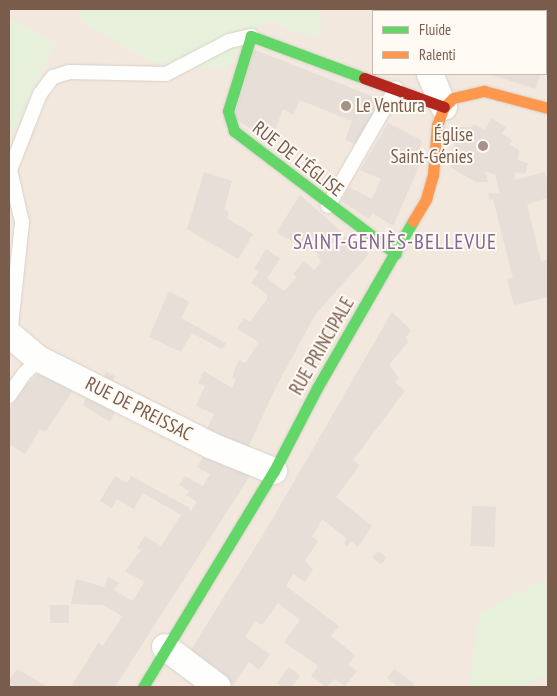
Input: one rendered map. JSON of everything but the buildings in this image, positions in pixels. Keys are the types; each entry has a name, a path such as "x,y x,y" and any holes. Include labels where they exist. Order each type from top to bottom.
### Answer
{"main road":[{"path":"252,36 444,106 453,98 484,91 548,108"},
{"name":"RUE DE L'ÉGLISE","path":"252,36 228,111 234,131 328,206 396,254"},
{"name":"RUE PRINCIPALE","path":"143,687 165,647 274,471 318,388 426,199 433,175 438,119 444,106"}],"street":[{"path":"430,75 444,106"},
{"name":"RUE DE PREISSAC","path":"10,335 39,359 212,446 274,471"},
{"path":"165,647 218,687"}],"lane":[{"path":"10,335 22,222 10,170 44,88 53,77 69,72 166,74 230,41 252,36"},
{"path":"328,206 396,88"},
{"path":"9,396 22,374 39,359"}],"shaded area":[{"path":"9,9 548,9 548,687 9,687"}],"green space":[{"path":"77,9 319,9 322,36 295,33 271,21 251,30 226,70 151,62 81,20"},
{"path":"11,19 56,44 9,139 9,23"},
{"path":"539,582 548,583 548,675 531,681 523,687 469,687 479,613"}],"traffic: fast":[{"path":"364,78 251,36 228,111 234,131 396,254"},
{"path":"143,687 274,471 317,388 413,221"}],"traffic: slow":[{"path":"413,221 426,199 433,175 437,125 444,107 453,98 484,91 548,108"}],"traffic: jam":[{"path":"364,78 444,107"}],"place":[{"name":"Le Ventura","path":"346,106"},
{"name":"Église Saint-Génies","path":"483,146"}],"district":[{"name":"SAINT-GENIÈS-BELLEVUE","path":"395,242"}]}
